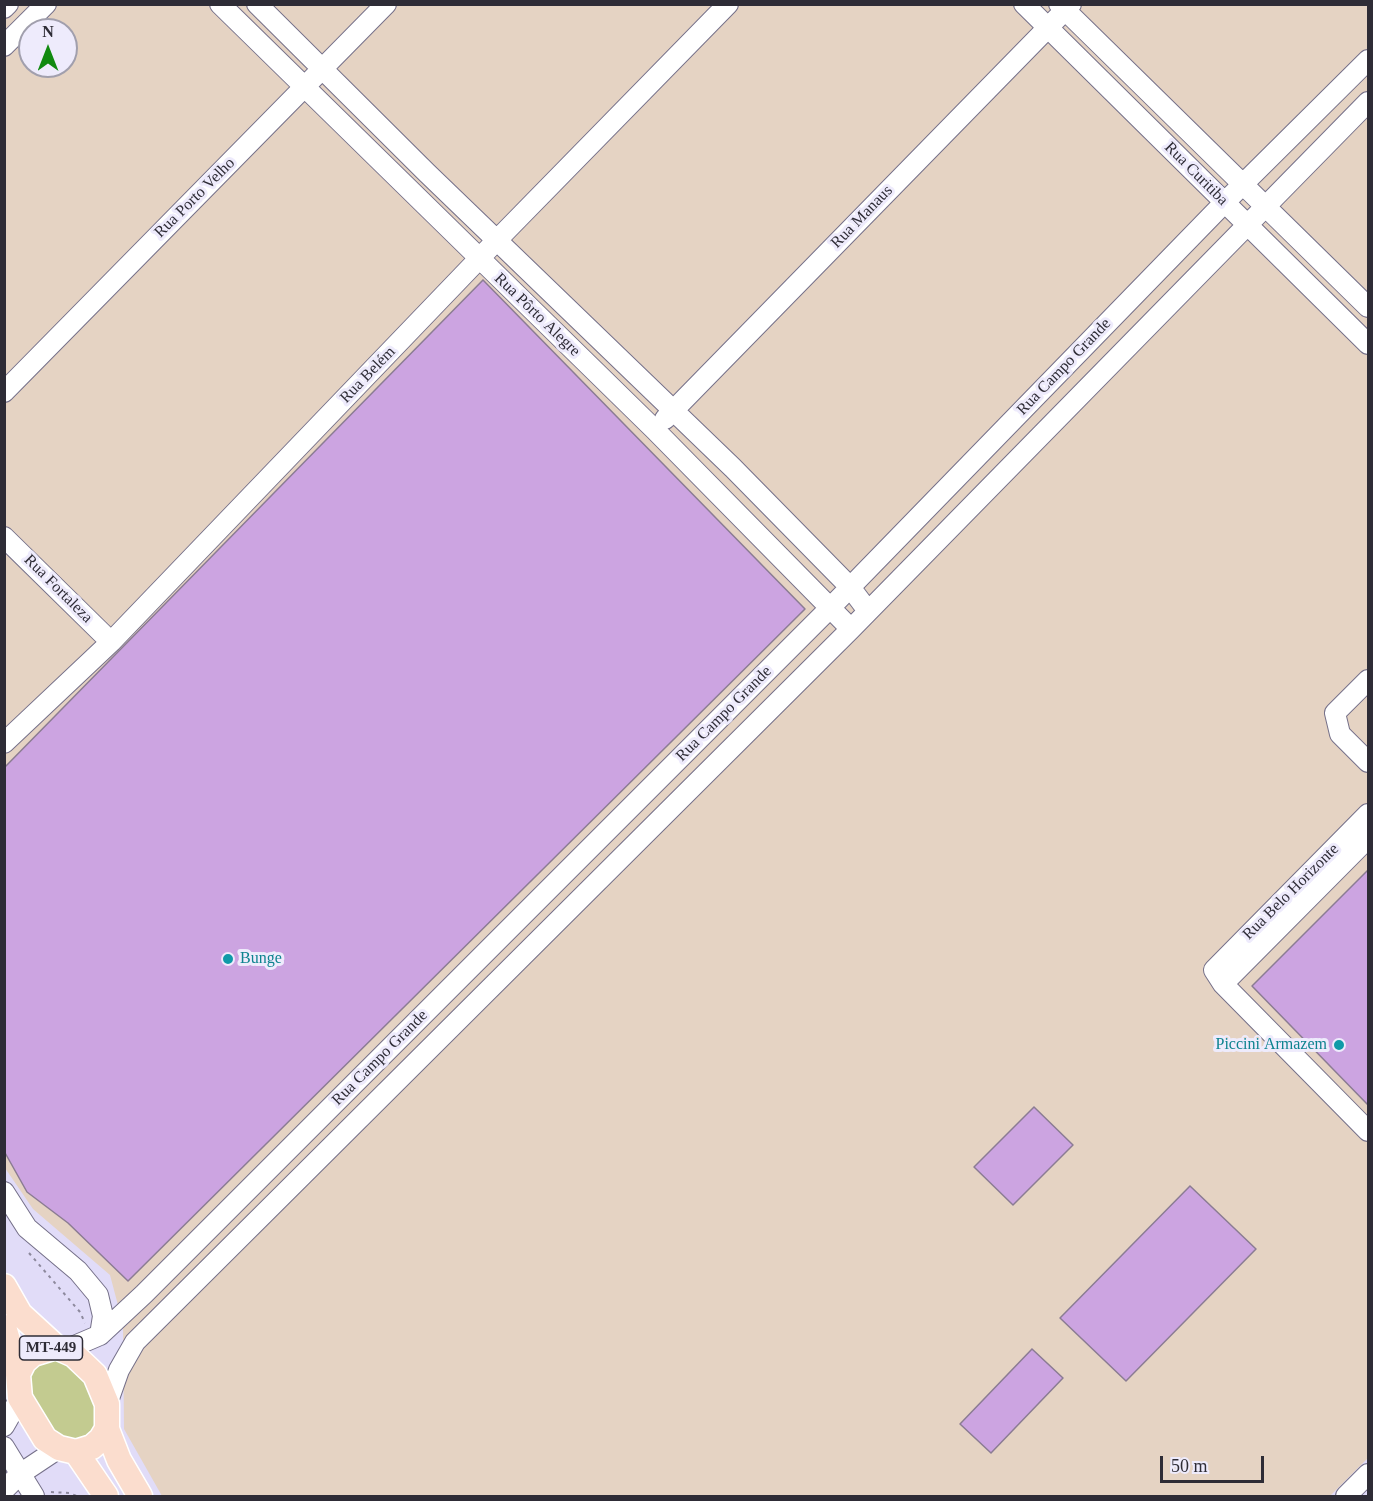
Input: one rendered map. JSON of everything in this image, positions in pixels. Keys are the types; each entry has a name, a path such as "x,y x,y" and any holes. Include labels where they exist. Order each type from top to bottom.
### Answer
{"main road":[{"name":"MT-449","path":"4,1286 20,1314 95,1375 107,1404 107,1429 119,1460 140,1497"},
{"name":"MT-449","path":"4,1328 18,1374 20,1398 35,1426 45,1438 68,1450 106,1497"},
{"name":"MT-449","path":"18,1374 24,1362 33,1354 61,1349"},
{"path":"68,1450 93,1447 107,1429"}],"street":[{"path":"4,9 8,4"},
{"path":"4,46 46,4"},
{"name":"Rua Pôrto Alegre","path":"220,4 409,192 712,486 850,629"},
{"name":"Rua Pôrto Alegre","path":"257,4 427,173 733,468 850,587 868,611"},
{"name":"Rua Porto Velho","path":"4,392 386,4"},
{"name":"Rua Belém","path":"4,744 111,642 497,240 728,4"},
{"name":"Rua Curitiba","path":"1024,4 1368,344"},
{"name":"Rua Curitiba","path":"1065,6 1368,307"},
{"name":"Rua Manaus","path":"655,430 1065,6"},
{"name":"Rua Campo Grande","path":"61,1349 97,1337 830,608 1225,202 1368,60"},
{"name":"Rua Campo Grande","path":"107,1404 119,1370 135,1342 868,611 1368,102"},
{"path":"1180,158 1199,141"},
{"path":"409,192 427,173"},
{"path":"582,359 600,340"},
{"path":"712,486 733,468"},
{"path":"756,531 776,512"},
{"name":"Rua Fortaleza","path":"4,537 111,642"},
{"path":"1368,680 1335,713 1340,734 1368,762"},
{"name":"Rua Belo Horizonte","path":"1218,977 1368,814"},
{"name":"Rua Belo Horizonte","path":"1218,977 1368,838"},
{"path":"1218,977 1368,1131"},
{"path":"4,1192 27,1228 78,1271 98,1295 103,1316 97,1337"},
{"path":"4,1426 20,1398"},
{"path":"4,1447 20,1474 40,1495"},
{"path":"4,1490 20,1474 68,1450"},
{"path":"1346,1497 1368,1474"}],"path":[{"path":"27,1251 80,1312 97,1337"},
{"path":"40,1495 57,1491 77,1497"}],"shaded area":[{"path":"4,5 1368,5 1368,1458 1330,1496 162,1496 124,1429 123,1324 110,1275 33,1209 5,1168"}],"green space":[{"path":"53,1359 65,1361 76,1368 89,1388 98,1416 96,1425 88,1434 76,1441 64,1441 40,1421 29,1386 32,1371 42,1362"}],"building":[{"name":"Bunge","path":"483,280 805,609 128,1281 68,1223 27,1192 4,1151 4,768"},
{"name":"Piccini Armazem","path":"1368,870 1368,1105 1252,986"},
{"path":"1034,1107 1073,1145 1013,1205 974,1167"},
{"path":"1190,1186 1256,1249 1126,1381 1060,1318"},
{"path":"1032,1349 1063,1378 991,1453 960,1424"}],"place":[{"name":"Bunge","path":"228,959"},
{"name":"Piccini Armazem","path":"1339,1045"}]}
